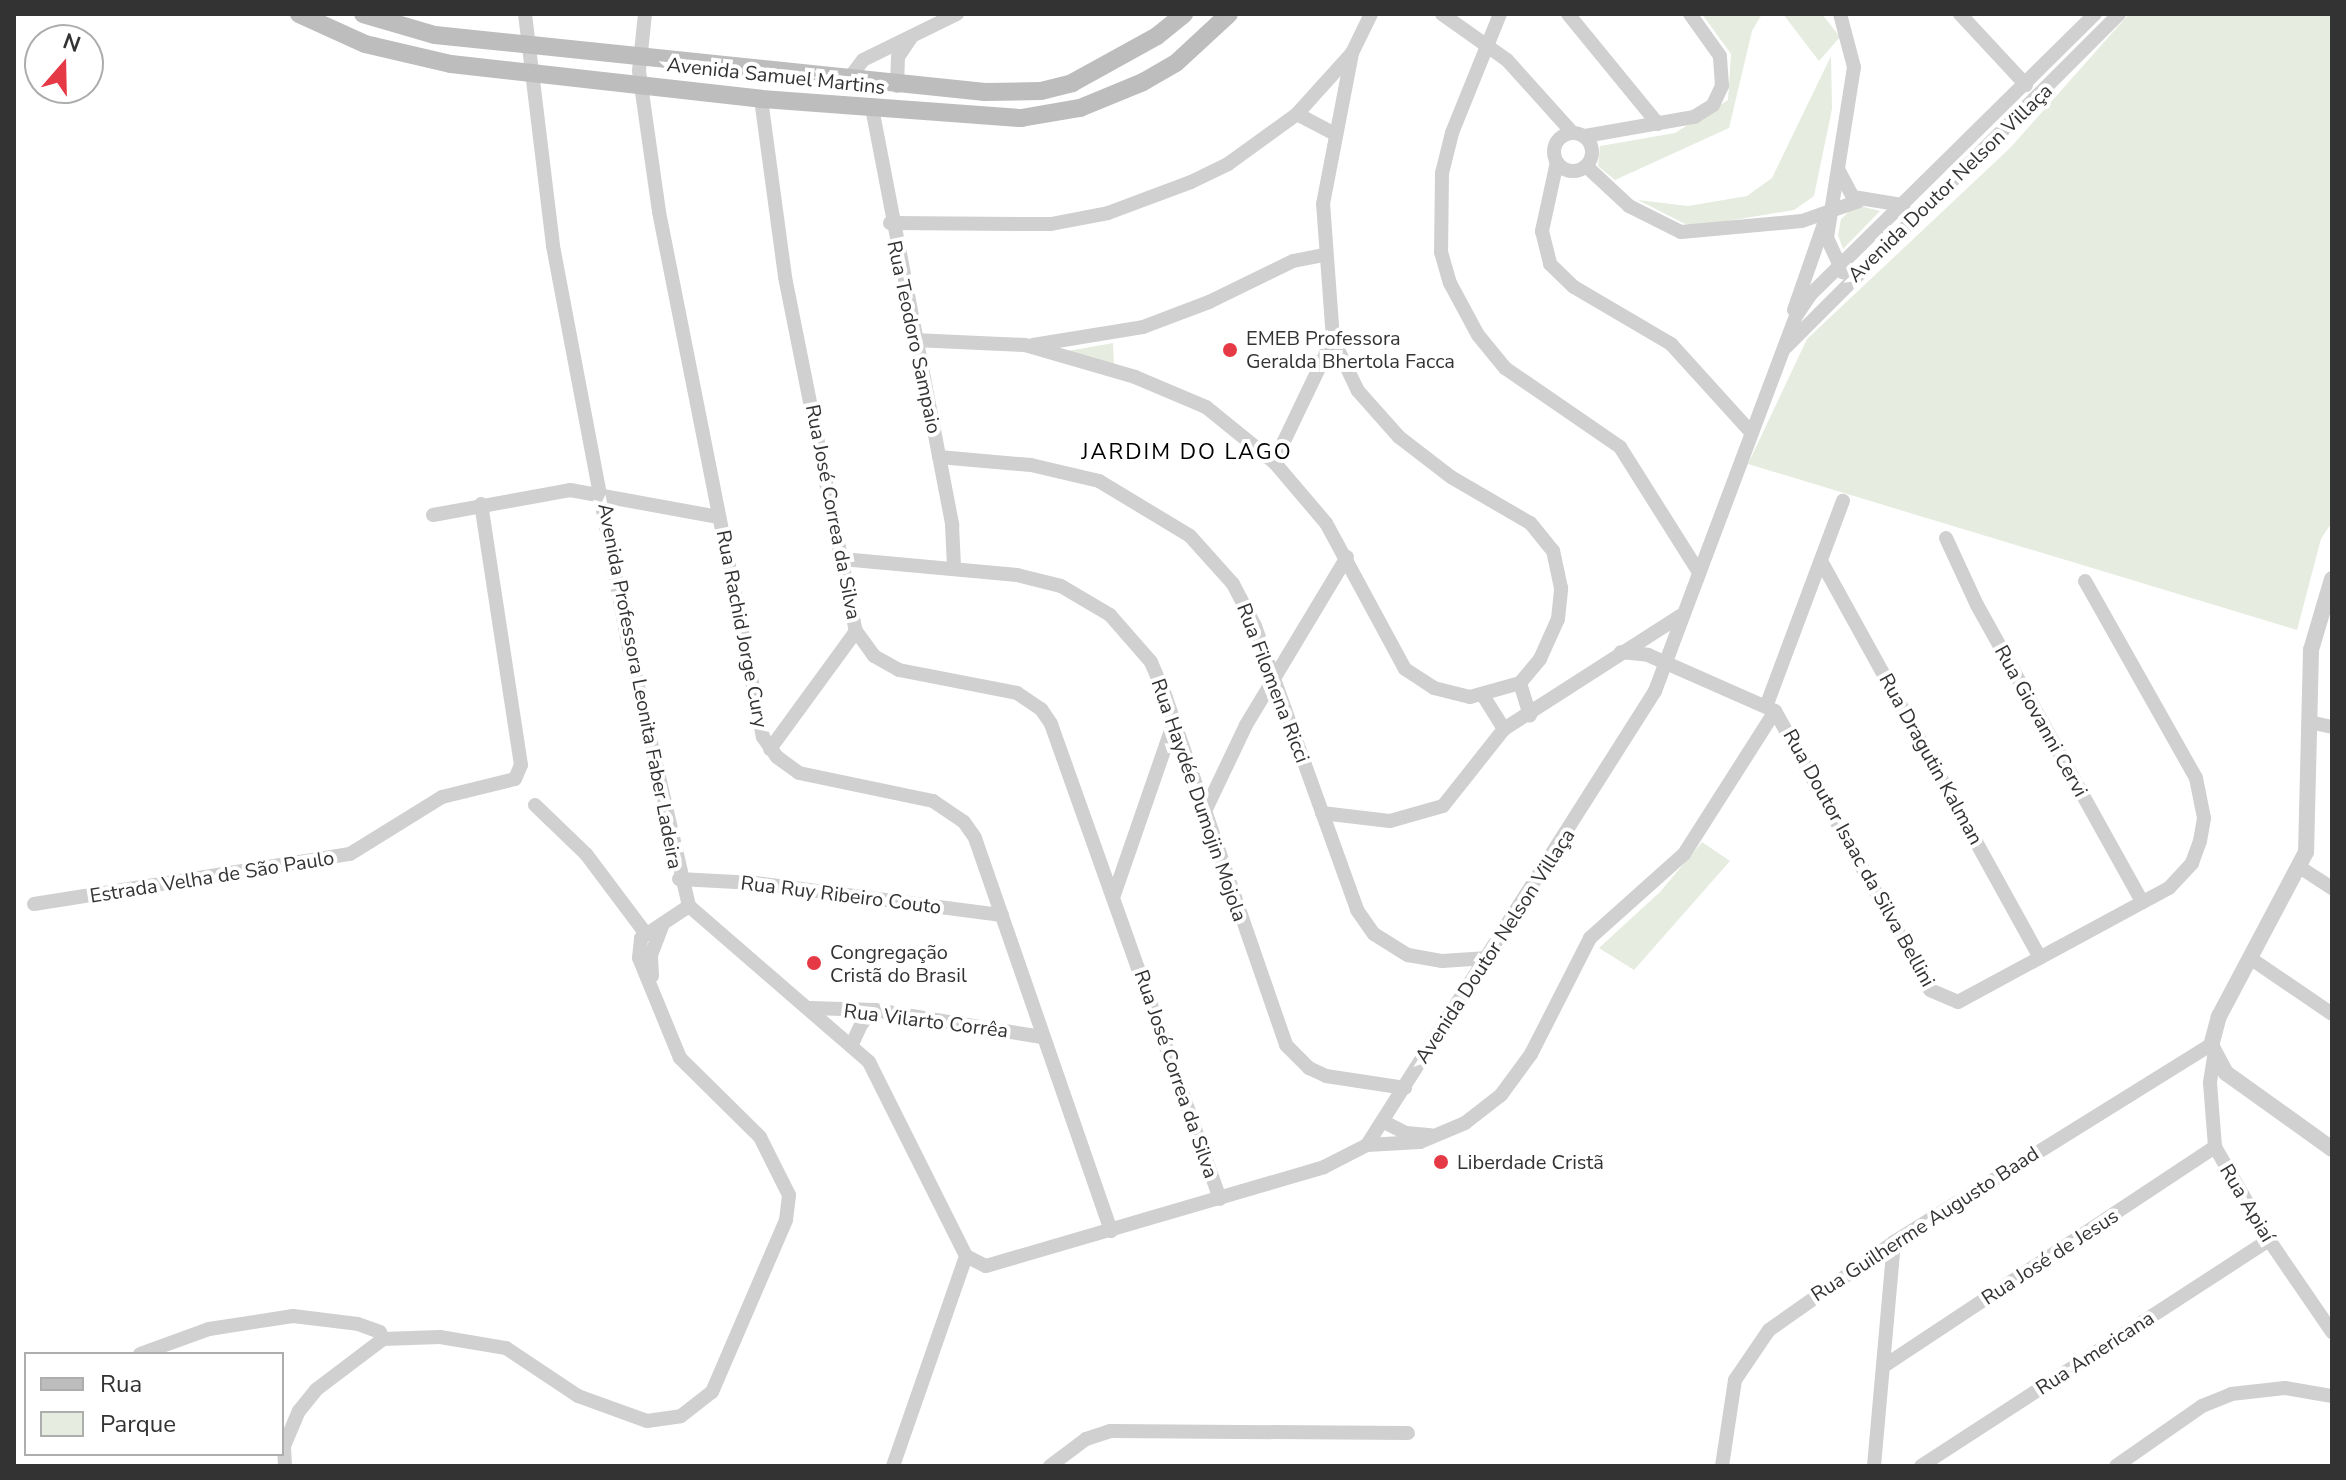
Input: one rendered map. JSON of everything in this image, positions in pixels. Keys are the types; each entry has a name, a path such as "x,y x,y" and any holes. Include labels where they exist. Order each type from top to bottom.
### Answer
{"main road":[{"name":"Avenida Samuel Martins","path":"299,14 399,54 529,73 761,99 1021,118 1080,108 1176,63 1229,14"},
{"name":"Avenida Samuel Martins","path":"363,14 435,35 897,86 985,92 1056,88 1092,75 1184,14"},
{"path":"848,80 852,106"},
{"path":"895,110 897,86"}],"street":[{"name":"Avenida Professora Leonita Faber Ladeira","path":"525,14 525,43 553,246 679,879 689,906 721,939 852,1044 889,1095 966,1256"},
{"name":"Rua Rachid Jorge Cury","path":"645,14 639,58 640,84 669,267 755,710 770,749 799,773 912,794 950,810 975,838 1111,1231"},
{"path":"848,80 863,60 957,14"},
{"path":"1025,345 1170,390 1206,407 1274,462 1347,557 1381,633 1405,669 1449,694 1484,697 1520,683 1540,659 1558,619 1561,588 1553,551 1530,523 1451,477 1399,437 1358,391 1333,339 1324,255 1323,204 1333,133 1352,53 1371,14"},
{"path":"1442,14 1487,43 1571,131 1585,136 1705,113 1722,86 1720,56 1690,14"},
{"path":"1500,14 1442,173 1441,252 1450,283 1478,335 1505,368 1602,432 1635,465 1698,571"},
{"path":"1568,14 1658,124"},
{"path":"1840,14 1854,67 1827,238 1838,267 1852,279"},
{"path":"1960,14 2026,85"},
{"name":"Avenida Doutor Nelson Villaça","path":"966,1256 993,1266 1324,1167 1367,1145 1642,715 1666,663 1680,616 1786,334 1810,295 2095,14"},
{"name":"Avenida Doutor Nelson Villaça","path":"1780,353 1836,294 1956,182 2119,14"},
{"path":"897,86 898,57 911,38"},
{"path":"890,223 1026,225 1108,213 1228,164 1297,114 1352,53"},
{"name":"Rua José Correa da Silva","path":"761,99 785,277 856,631 874,656 899,670 1004,689 1041,709 1059,742 1220,1199"},
{"name":"Rua Teodoro Sampaio","path":"872,108 890,223 939,457 954,566"},
{"path":"1297,114 1333,133"},
{"path":"1571,131 1559,141 1542,231 1550,264 1574,287 1671,344 1750,431"},
{"path":"1557,162 1574,173 1586,166 1590,151 1585,136"},
{"path":"1586,166 1629,206 1671,230 1802,221 1859,201 1903,205"},
{"path":"1839,167 1844,189 1859,201"},
{"path":"1786,334 1830,209"},
{"path":"1802,221 1820,233"},
{"path":"914,340 1025,345 1143,327 1209,302 1293,261 1324,255"},
{"path":"1812,255 1810,295 1836,294"},
{"path":"1274,462 1333,339"},
{"name":"Rua Filomena Ricci","path":"939,457 1064,471 1099,481 1159,513 1201,547 1233,584 1275,679 1357,910 1374,934 1424,960 1488,958"},
{"path":"433,515 570,490 602,493 719,517"},
{"path":"1367,1145 1400,1147 1439,1134 1487,1108 1517,1075 1590,938 1684,854 1771,708 1843,501"},
{"name":"Estrada Velha de São Paulo","path":"34,904 342,857 381,839 442,797 515,779 521,765 481,504"},
{"name":"Rua Giovanni Cervi","path":"1946,538 1977,605 2142,902"},
{"path":"1206,809 1246,725 1347,557"},
{"name":"Rua Haydée Dumojin Mojola","path":"842,559 954,566 1038,579 1110,615 1151,662 1206,809 1286,1045 1309,1068 1326,1076 1405,1088"},
{"name":"Rua Dragutin Kalman","path":"1821,561 2040,958"},
{"path":"2332,579 2311,650 2309,818 2301,868 2219,1016 2213,1051 2244,1088 2332,1149"},
{"name":"Rua Doutor Isaac da Silva Bellini","path":"1771,708 1937,996 1958,1002 2169,888 2192,863 2204,818 2196,778 2085,581"},
{"path":"1322,813 1390,821 1427,813 1457,794 1504,729 1680,616"},
{"path":"770,749 856,631"},
{"path":"1621,652 1666,663 1771,708"},
{"path":"1520,683 1530,715"},
{"path":"1484,697 1504,729"},
{"path":"1114,895 1174,722"},
{"path":"2309,722 2332,727"},
{"path":"535,805 586,854 646,934"},
{"path":"2301,868 2332,888"},
{"name":"Rua Ruy Ribeiro Couto","path":"679,879 755,883 1002,915"},
{"path":"285,1466 284,1446 299,1411 317,1389 383,1339 440,1337 506,1348 578,1396 647,1421 681,1416 712,1392 786,1220 789,1195 760,1137 680,1058 638,951 646,934 662,927 689,906"},
{"path":"657,1002 650,960 662,927"},
{"path":"2250,958 2332,1014"},
{"name":"Rua Vilarto Corrêa","path":"810,1008 875,1010 1042,1037"},
{"path":"852,1044 862,1023 875,1010"},
{"name":"Rua Apiaí","path":"2213,1051 2210,1083 2215,1147 2269,1240 2332,1332"},
{"name":"Rua Guilherme Augusto Baad","path":"1722,1466 1735,1380 1755,1345 1792,1311 1894,1242 2213,1051"},
{"path":"1384,1122 1406,1133 1439,1134"},
{"name":"Rua José de Jesus","path":"1884,1366 2215,1147"},
{"name":"Rua Americana","path":"1921,1466 2269,1240"},
{"path":"1874,1466 1894,1242"},
{"path":"893,1466 966,1256"},
{"path":"146,1352 209,1329 293,1316 358,1324 377,1331 383,1339"},
{"path":"2116,1466 2202,1406 2231,1394 2285,1388 2332,1396"},
{"path":"1050,1466 1086,1439 1110,1431 1408,1433"}],"green space":[{"path":"1702,14 1762,14 1752,31 1729,128 1615,180 1598,166 1600,146 1675,133 1728,100 1731,54"},
{"path":"1783,14 1822,14 1840,37 1819,61"},
{"path":"2129,14 2332,14 2332,522 2321,539 2297,630 1748,464 1807,339 2010,148"},
{"path":"1831,56 1832,109 1814,196 1794,210 1691,227 1638,200 1688,206 1747,196 1772,178"},
{"path":"1856,205 1880,211 1843,249 1838,235 1841,219"},
{"path":"1113,343 1114,365 1068,351"},
{"path":"1702,842 1730,861 1634,970 1599,948 1660,892"}],"place":[{"name":"EMEB Professora Geralda Bhertola Facca","path":"1230,350"},
{"name":"Congregação Cristã do Brasil","path":"814,963"},
{"name":"Liberdade Cristã","path":"1441,1162"}],"district":[{"name":"JARDIM DO LAGO","path":"1187,453"}]}
